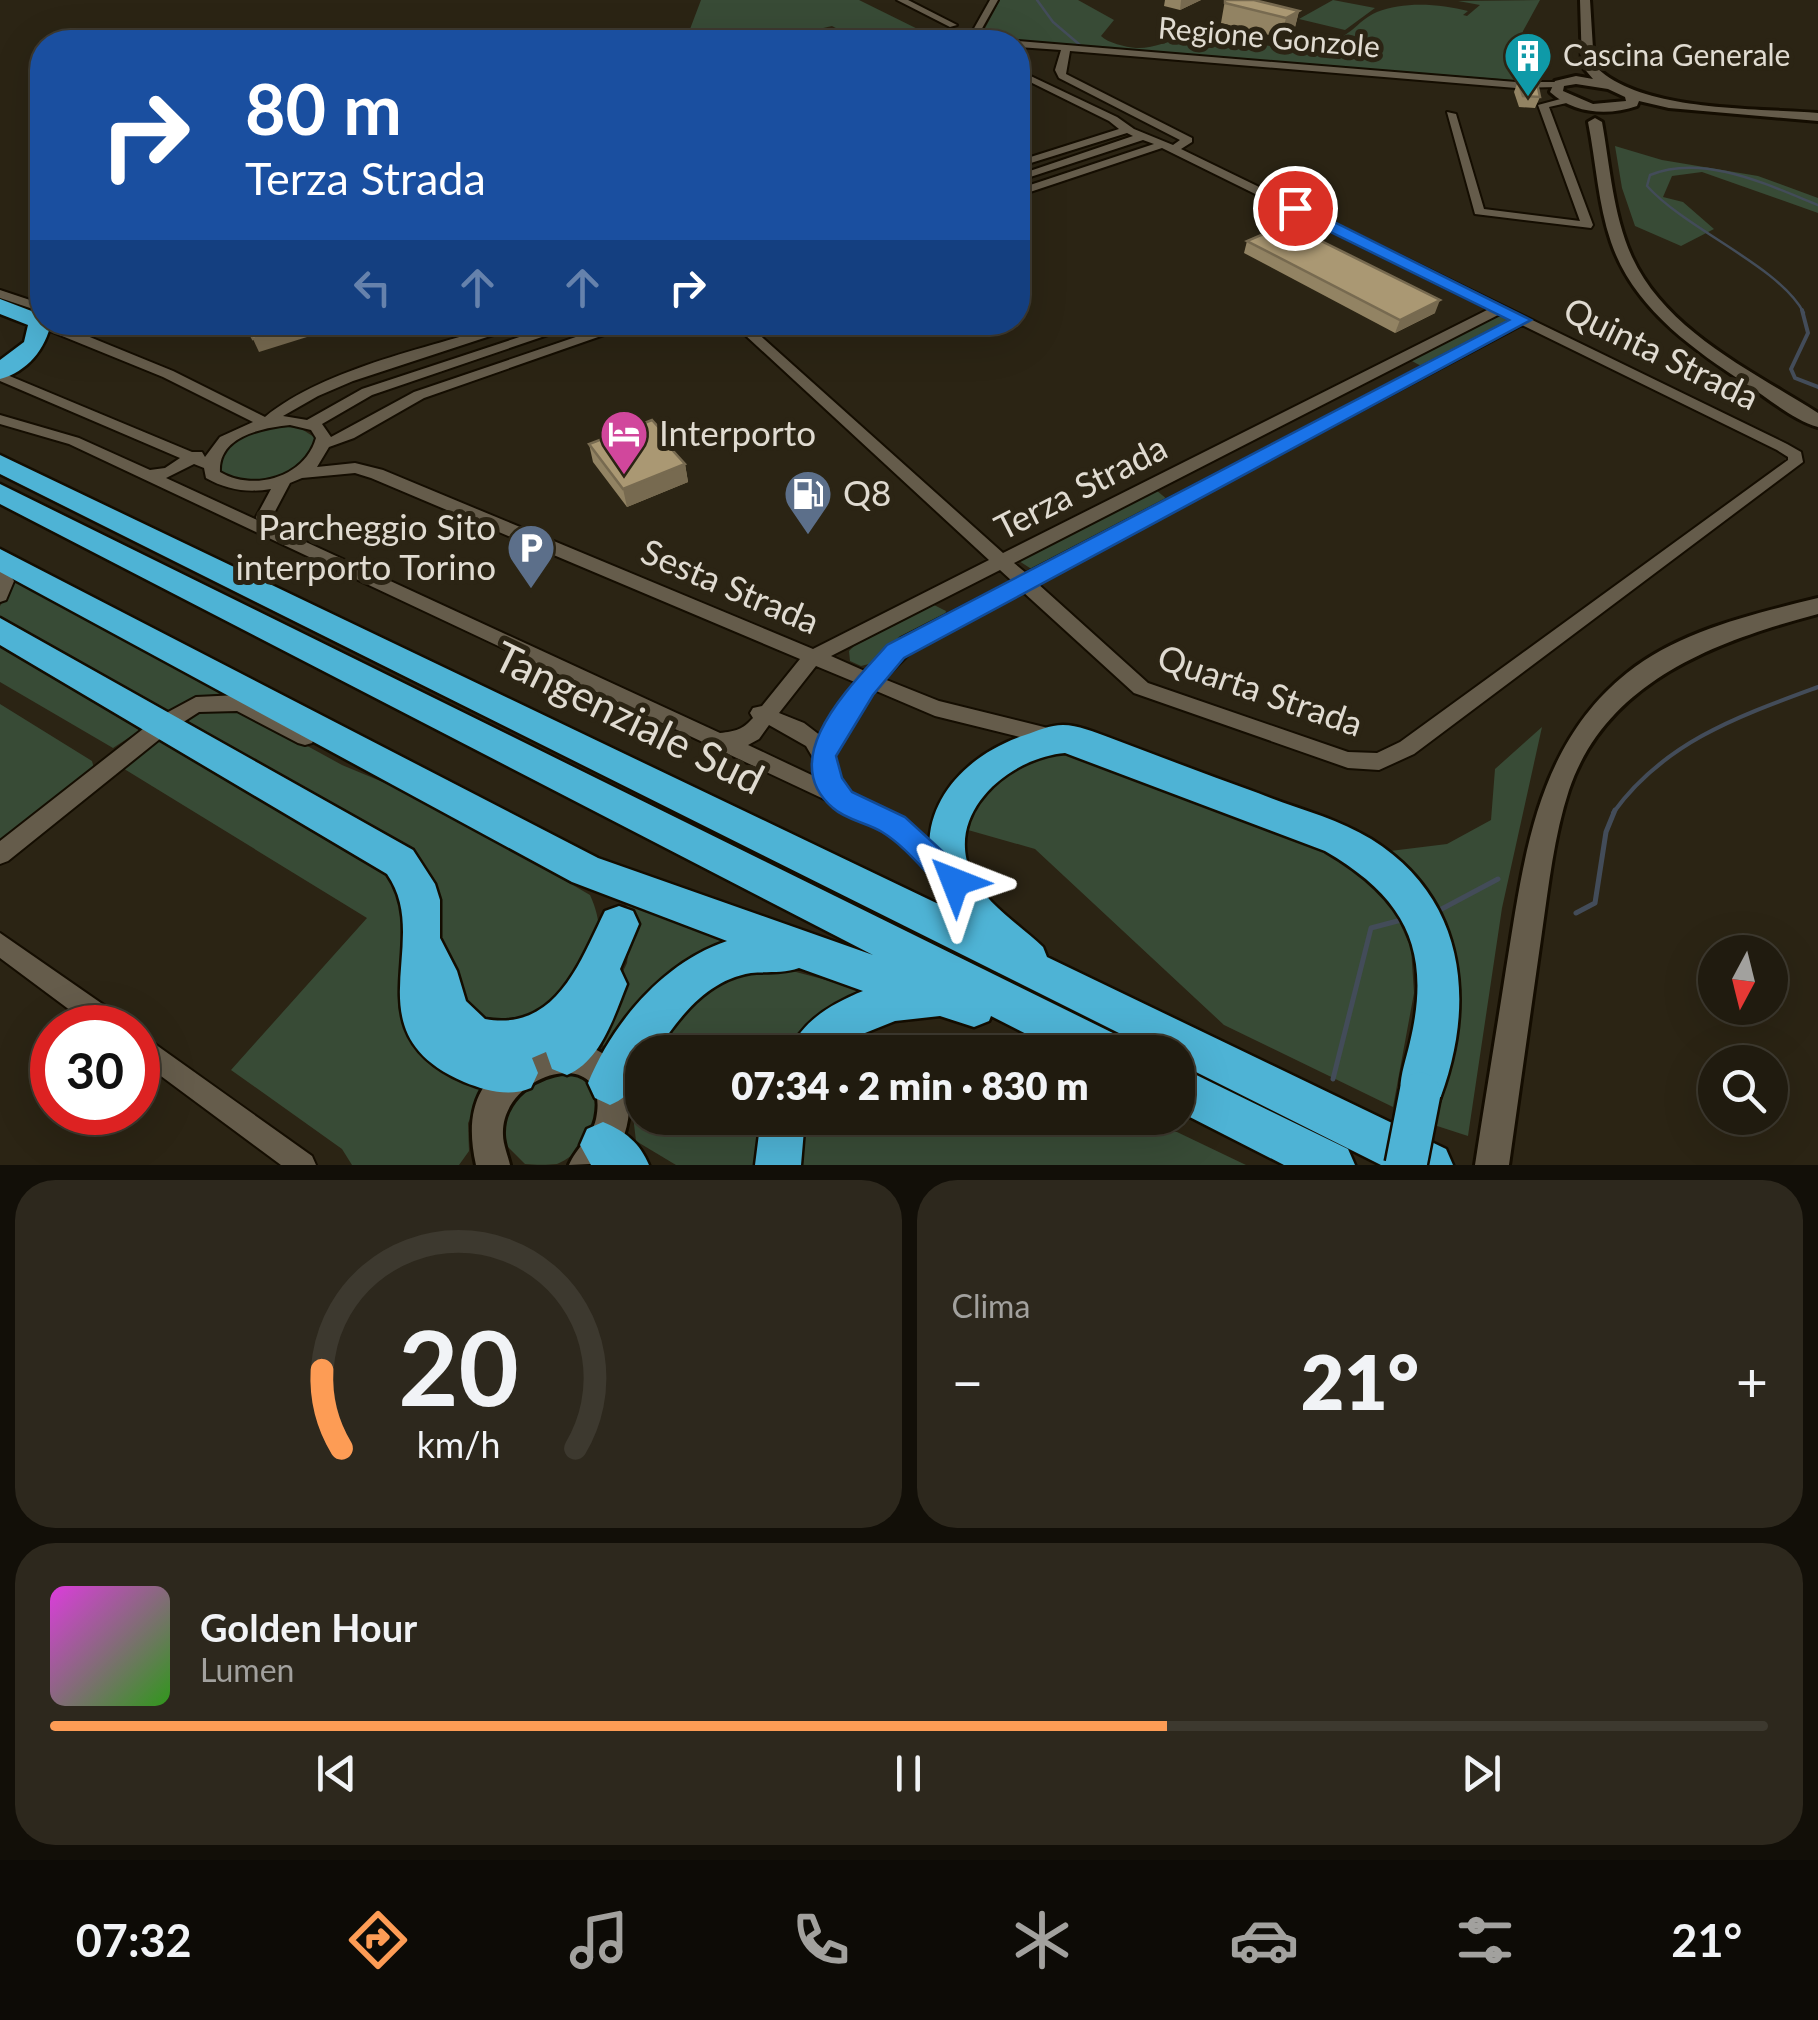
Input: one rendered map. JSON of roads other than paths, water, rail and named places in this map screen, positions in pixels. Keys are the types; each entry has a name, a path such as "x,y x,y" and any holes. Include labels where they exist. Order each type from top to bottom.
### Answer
{"highway":[{"path":"0,306 30,313"},
{"path":"0,374 35,345 37,335"},
{"name":"Tangenziale Sud","path":"0,464 1430,1165"},
{"path":"0,493 1069,1035"},
{"path":"0,558 585,870 829,960 1054,1035"},
{"path":"0,630 400,862 416,884 421,900 417,1000 428,1033 459,1061 516,1073"},
{"path":"1049,980 985,918 955,882 950,827 961,793 998,761 1042,743 1064,739 1096,747 1338,840 1372,860 1394,879 1424,920 1438,964 1438,1003 1406,1165"},
{"path":"567,1054 590,1022 614,970 620,946 619,924 610,895 585,870"},
{"path":"420,944 434,964 452,1019 477,1039 500,1044 524,1042 555,1025 582,1000 619,924"},
{"path":"610,1083 663,1008 688,979 706,968 745,952 829,960"},
{"path":"829,1035 842,1022 888,1000 909,998 974,1007"},
{"path":"1195,1096 1332,1165"},
{"path":"778,1165 781,1135"}],"street":[{"path":"901,0 954,21 952,30"},
{"path":"977,30 994,0"},
{"path":"1451,114 1479,212 1588,225 1543,105 1564,95 1586,74 1585,0"},
{"name":"Regione Gonzole","path":"1030,45 1516,85 1564,95"},
{"path":"1030,189 1188,140 1062,76 1066,48"},
{"path":"1588,66 1609,84 1631,95 1669,104 1818,117"},
{"path":"1030,79 1113,120 1124,132 1030,160"},
{"path":"1576,80 1609,84"},
{"path":"1564,95 1601,115 1632,103 1631,95"},
{"path":"1601,115 1622,252 1647,293 1720,356 1818,421"},
{"name":"Quinta Strada","path":"1124,132 1168,146 1796,455"},
{"path":"1030,174 1145,136"},
{"path":"0,294 30,309"},
{"name":"Terza Strada","path":"713,741 743,739 813,657 1499,308"},
{"name":"Terza Strada","path":"822,756 830,737 870,680 908,643 1522,320"},
{"path":"84,335 263,420 310,424 322,432 324,447"},
{"path":"0,374 210,465 225,442 318,390 487,335"},
{"path":"310,424 366,392 540,335"},
{"path":"280,539 264,516 290,477 324,447 347,438 387,410 419,395 597,335"},
{"name":"Quarta Strada","path":"751,335 1141,688 1319,751 1364,762 1379,762 1407,748 1634,584 1795,462 1796,455"},
{"path":"0,419 52,432 895,825 955,882"},
{"path":"144,476 170,472 263,420"},
{"name":"Sesta Strada","path":"324,447 377,474"},
{"name":"Sesta Strada","path":"210,465 212,474 232,486 355,468 377,474 961,716 1064,739"},
{"path":"0,574 5,582 0,596"},
{"path":"1492,1165 1540,840 1552,790 1573,748 1612,700 1646,671 1695,644 1763,618 1818,606"},
{"path":"0,854 164,724 196,705 239,702 302,736 404,776"},
{"path":"761,714 808,734 819,744 830,782 843,800"},
{"path":"0,944 84,1005"},
{"path":"485,1159 485,1128 490,1108 516,1073 532,1062 567,1054 585,1058 600,1068 610,1083 614,1102 605,1158"},
{"path":"160,1060 303,1165"}],"waterway":[{"path":"1037,0 1053,22 1080,45"},
{"path":"1802,311 1774,279 1685,218 1647,186 1650,175 1670,169 1713,170 1757,181 1818,205"},
{"path":"1802,311 1808,333 1791,369 1795,378 1818,387"},
{"path":"1615,811 1655,767 1705,734 1818,687"},
{"path":"1576,913 1595,903 1606,832 1615,811"},
{"path":"1436,912 1498,879"},
{"path":"1333,1079 1371,928 1405,919"}],"place":[{"name":"Cascina Generale","path":"1528,98"},
{"name":"Interporto","path":"624,476"},
{"name":"Q8","path":"808,536"},
{"name":"Parcheggio Sito interporto Torino","path":"531,590"}]}
